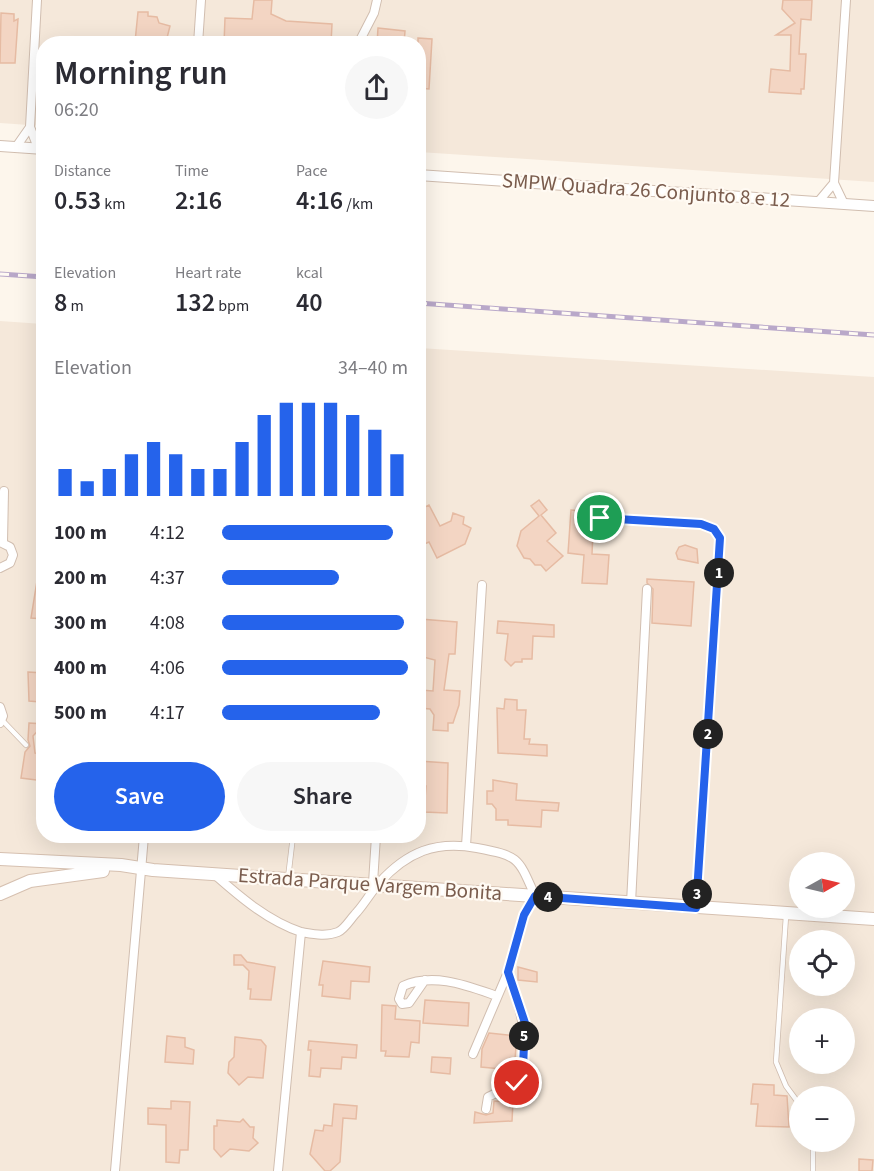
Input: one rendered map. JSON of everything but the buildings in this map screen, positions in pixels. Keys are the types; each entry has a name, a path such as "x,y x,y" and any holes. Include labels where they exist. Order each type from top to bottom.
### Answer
{"main road":[{"name":"Estrada Parque Vargem Bonita","path":"0,858 874,920"},
{"name":"Estrada Parque Vargem Bonita","path":"0,894 30,881 73,873 93,870 146,870"}],"street":[{"path":"36,139 30,128 37,0"},
{"path":"199,36 201,0"},
{"path":"362,36 374,13 377,0"},
{"path":"844,204 834,183 846,0"},
{"path":"16,147 30,128"},
{"path":"0,146 36,148"},
{"name":"SMPW Quadra 26 Conjunto 8 e 12","path":"426,176 874,206"},
{"path":"818,202 834,183"},
{"path":"0,568 10,563 13,555 10,547 2,542 4,491"},
{"path":"466,846 482,585"},
{"path":"631,903 647,589"},
{"path":"0,707 1,721"},
{"path":"115,1171 146,870 144,843"},
{"path":"214,874 240,896 285,927 322,935 339,932 369,899 375,884 376,843"},
{"path":"375,884 419,851 440,844 506,853 520,862 535,896 524,915 508,972 473,1054"},
{"path":"278,1171 301,932"},
{"path":"486,1109 488,1097 517,1083 523,1067 525,1023 508,972"},
{"path":"425,980 470,985 497,996"}],"lane":[{"path":"600,518 701,524 714,529 720,538 696,908"},
{"path":"1,721 26,745"},
{"path":"288,878 292,843"},
{"path":"786,913 776,1062 789,1090"},
{"path":"813,1152 813,1171"}],"shaded area":[{"path":"0,0 874,0 874,182 426,152 426,36 36,36 36,126 0,123"},
{"path":"0,321 36,324 36,843 426,843 426,348 874,377 874,1171 0,1171"}],"railway":[{"path":"0,274 36,276"},
{"path":"426,304 874,335"}],"route":[{"path":"517,1083 523,1067 525,1023 508,972 524,915 535,896 696,908 720,538 709,525 600,518"}]}
